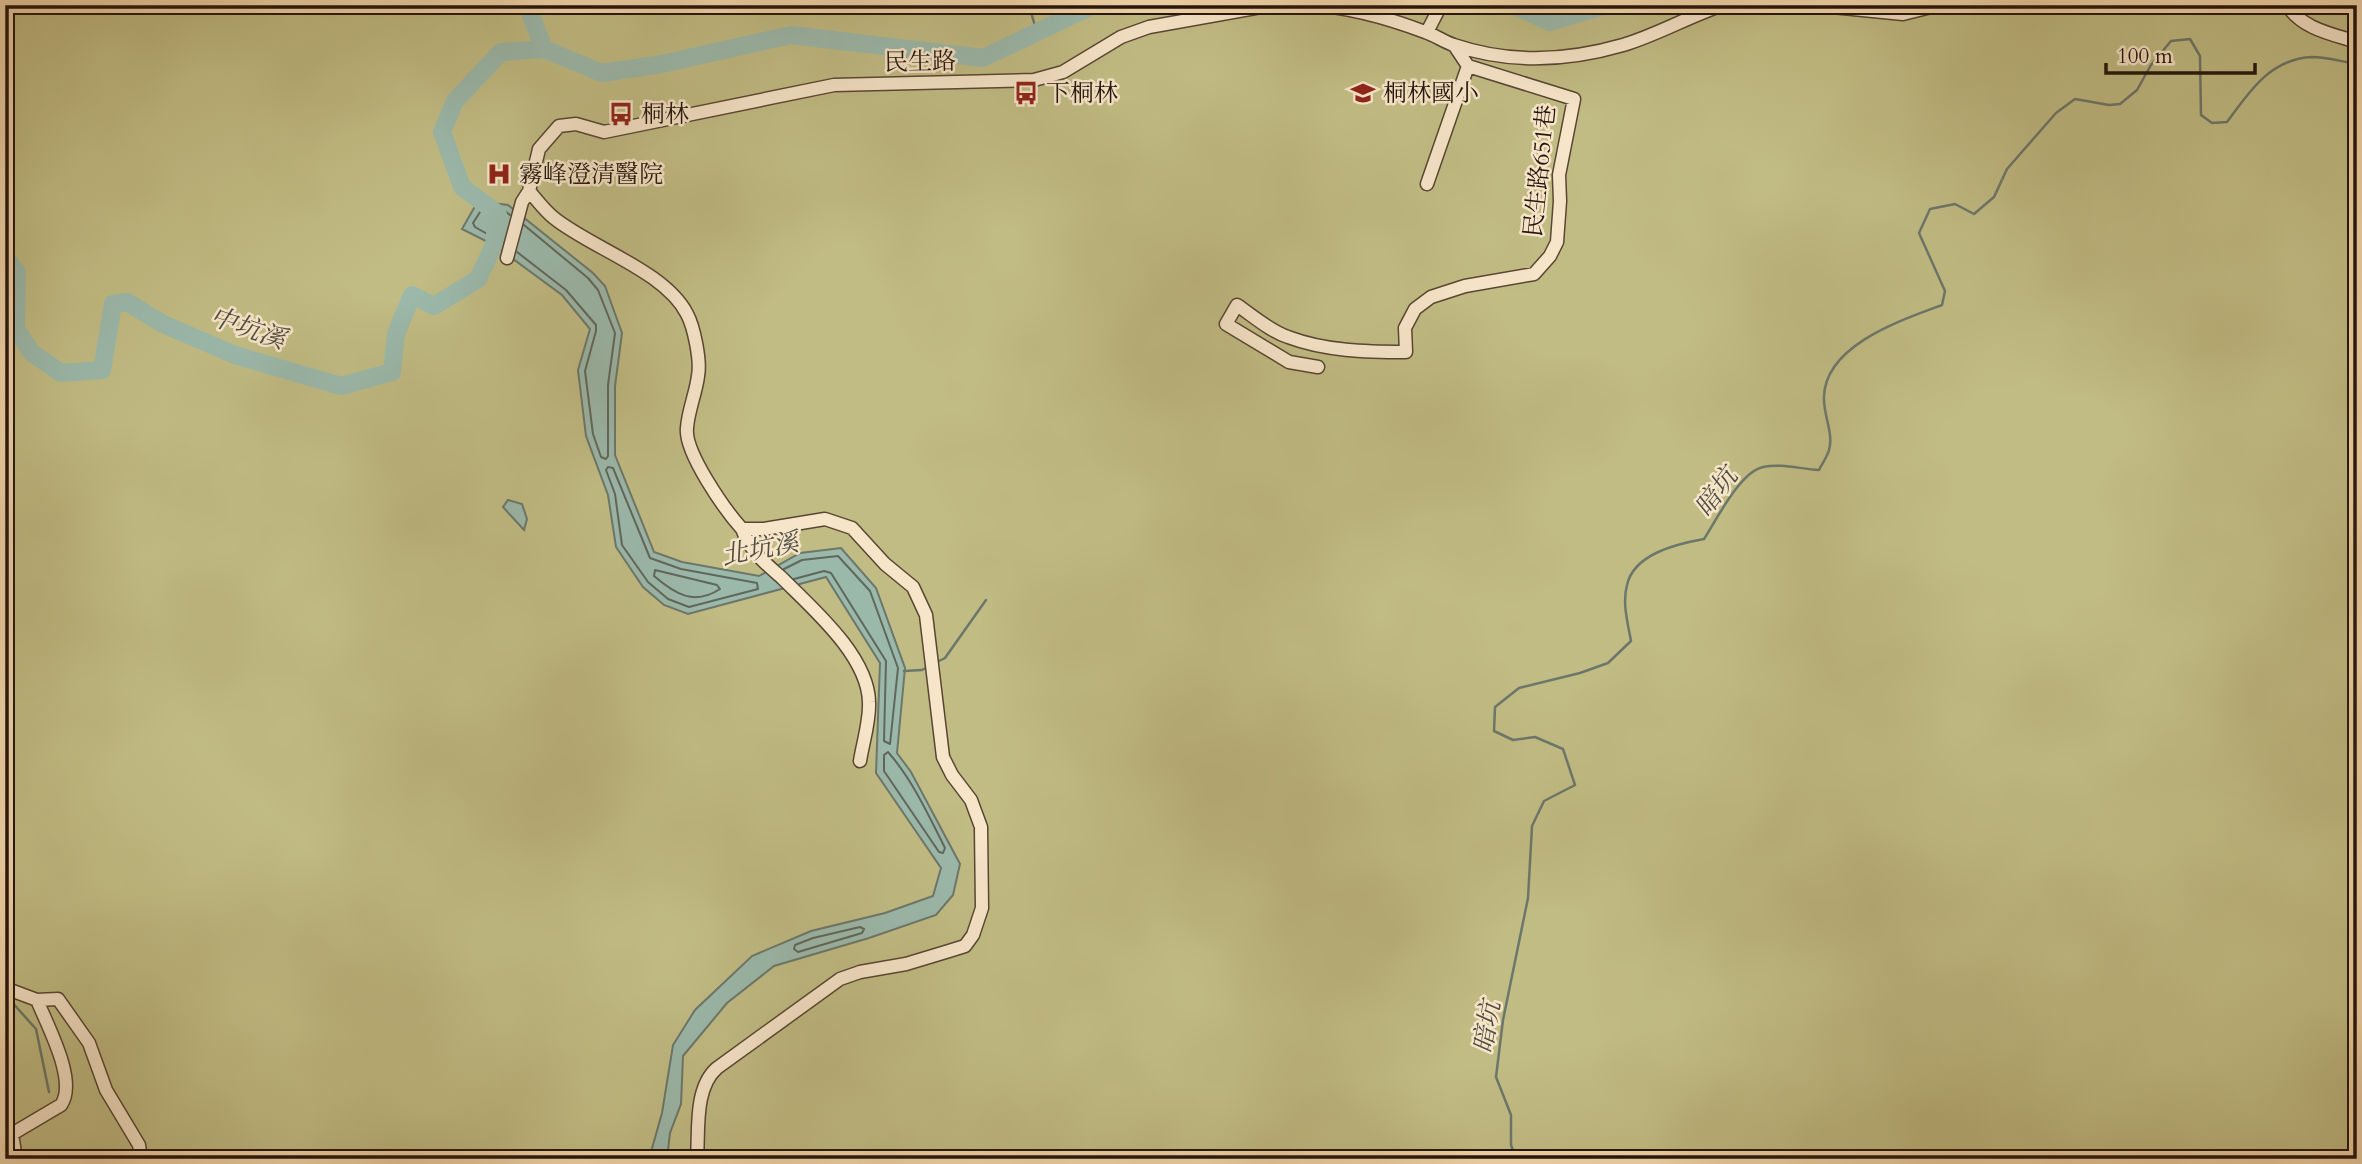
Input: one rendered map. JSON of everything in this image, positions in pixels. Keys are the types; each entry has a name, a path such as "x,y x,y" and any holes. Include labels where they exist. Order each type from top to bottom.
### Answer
{"street":[{"name":"民生路","path":"525,196 539,149 559,127 576,124 604,132 834,85 1034,80 1063,72 1121,37 1149,27 1273,5"},
{"path":"1310,5 1364,12 1427,32 1454,45 1533,59 1576,57 1622,45 1723,5"},
{"path":"1812,5 1903,14 1939,5"},
{"path":"2287,5 2297,19 2306,24 2353,41"},
{"path":"1427,32 1439,8"},
{"path":"1427,184 1468,66 1454,45"},
{"name":"民生路651巷","path":"1318,367 1289,362 1226,324 1237,305 1286,337 1325,348 1406,352 1405,328 1415,309 1432,296 1465,286 1534,274 1550,256 1557,242 1562,151 1574,99 1468,66"},
{"path":"507,258 525,196 553,218 609,254 649,274 687,314 699,373 686,430 690,451 742,529 748,546 802,598 845,646 866,679 869,704 860,761"},
{"path":"697,1159 704,1087 711,1073 840,979 860,972 906,964 965,946 973,935 982,908 981,827 971,800 952,775 943,757 926,615 913,587 885,564 852,528 825,519 809,519 764,529 742,529"},
{"path":"5,988 37,1000 58,999 89,1043 106,1090 139,1145 141,1159"},
{"path":"16,1159 12,1134 65,1100 64,1067 37,1000"}],"shaded area":[{"path":"5,5 2357,5 2357,1159 5,1159"}],"water":[{"name":"北坑溪","path":"478,201 508,205 593,273 605,286 622,333 615,386 615,455 654,552 682,562 759,576 800,553 841,548 876,588 905,668 897,753 911,772 960,864 953,895 936,915 774,966 727,1003 683,1056 681,1104 670,1133 667,1159 649,1159 662,1113 673,1045 695,1010 752,956 811,931 885,913 933,896 941,868 876,773 880,663 826,577 688,614 664,605 643,587 616,547 608,495 586,436 578,370 590,329 562,295 494,245 462,229"},
{"path":"508,500 522,504 527,519 524,530 503,507"}],"waterway":[{"path":"527,5 544,49"},
{"path":"1029,5 1037,33"},
{"path":"498,214 462,187 442,132 455,101 501,52 544,49 602,73 662,64 791,35 983,58 1094,5"},
{"path":"1513,5 1550,22 1607,5"},
{"name":"暗坑","path":"1516,1159 1511,1145 1511,1115 1496,1077 1503,1020 1528,898 1532,826 1544,801 1575,785 1563,749 1535,737 1513,740 1494,731 1495,707 1519,688 1608,663 1631,641 1625,599 1631,574 1638,565 1658,552 1704,539 1730,497 1754,471 1777,466 1819,470 1830,444 1824,397 1828,379 1837,363 1868,337 1942,305 1945,291 1919,233 1930,209 1955,204 1974,214 1994,197 2007,169 2056,113 2075,99 2109,105 2120,104 2137,90 2151,65 2171,41 2190,39 2200,56 2201,115 2212,123 2227,122 2253,88 2284,64 2312,57 2357,64"},
{"name":"中坑溪","path":"5,257 17,272 16,329 32,353 61,373 102,370 113,304 127,302 163,324 235,355 341,386 392,372 396,334 412,295 434,306 478,279 494,245 496,222"},
{"path":"937,662 945,658 986,600"},
{"path":"904,671 928,667"},
{"path":"5,998 10,1000 36,1029 49,1092"}],"place":[{"name":"下桐林","path":"1026,93"},
{"name":"桐林國小","path":"1363,93"},
{"name":"桐林","path":"621,114"},
{"name":"霧峰澄清醫院","path":"499,174"}]}
